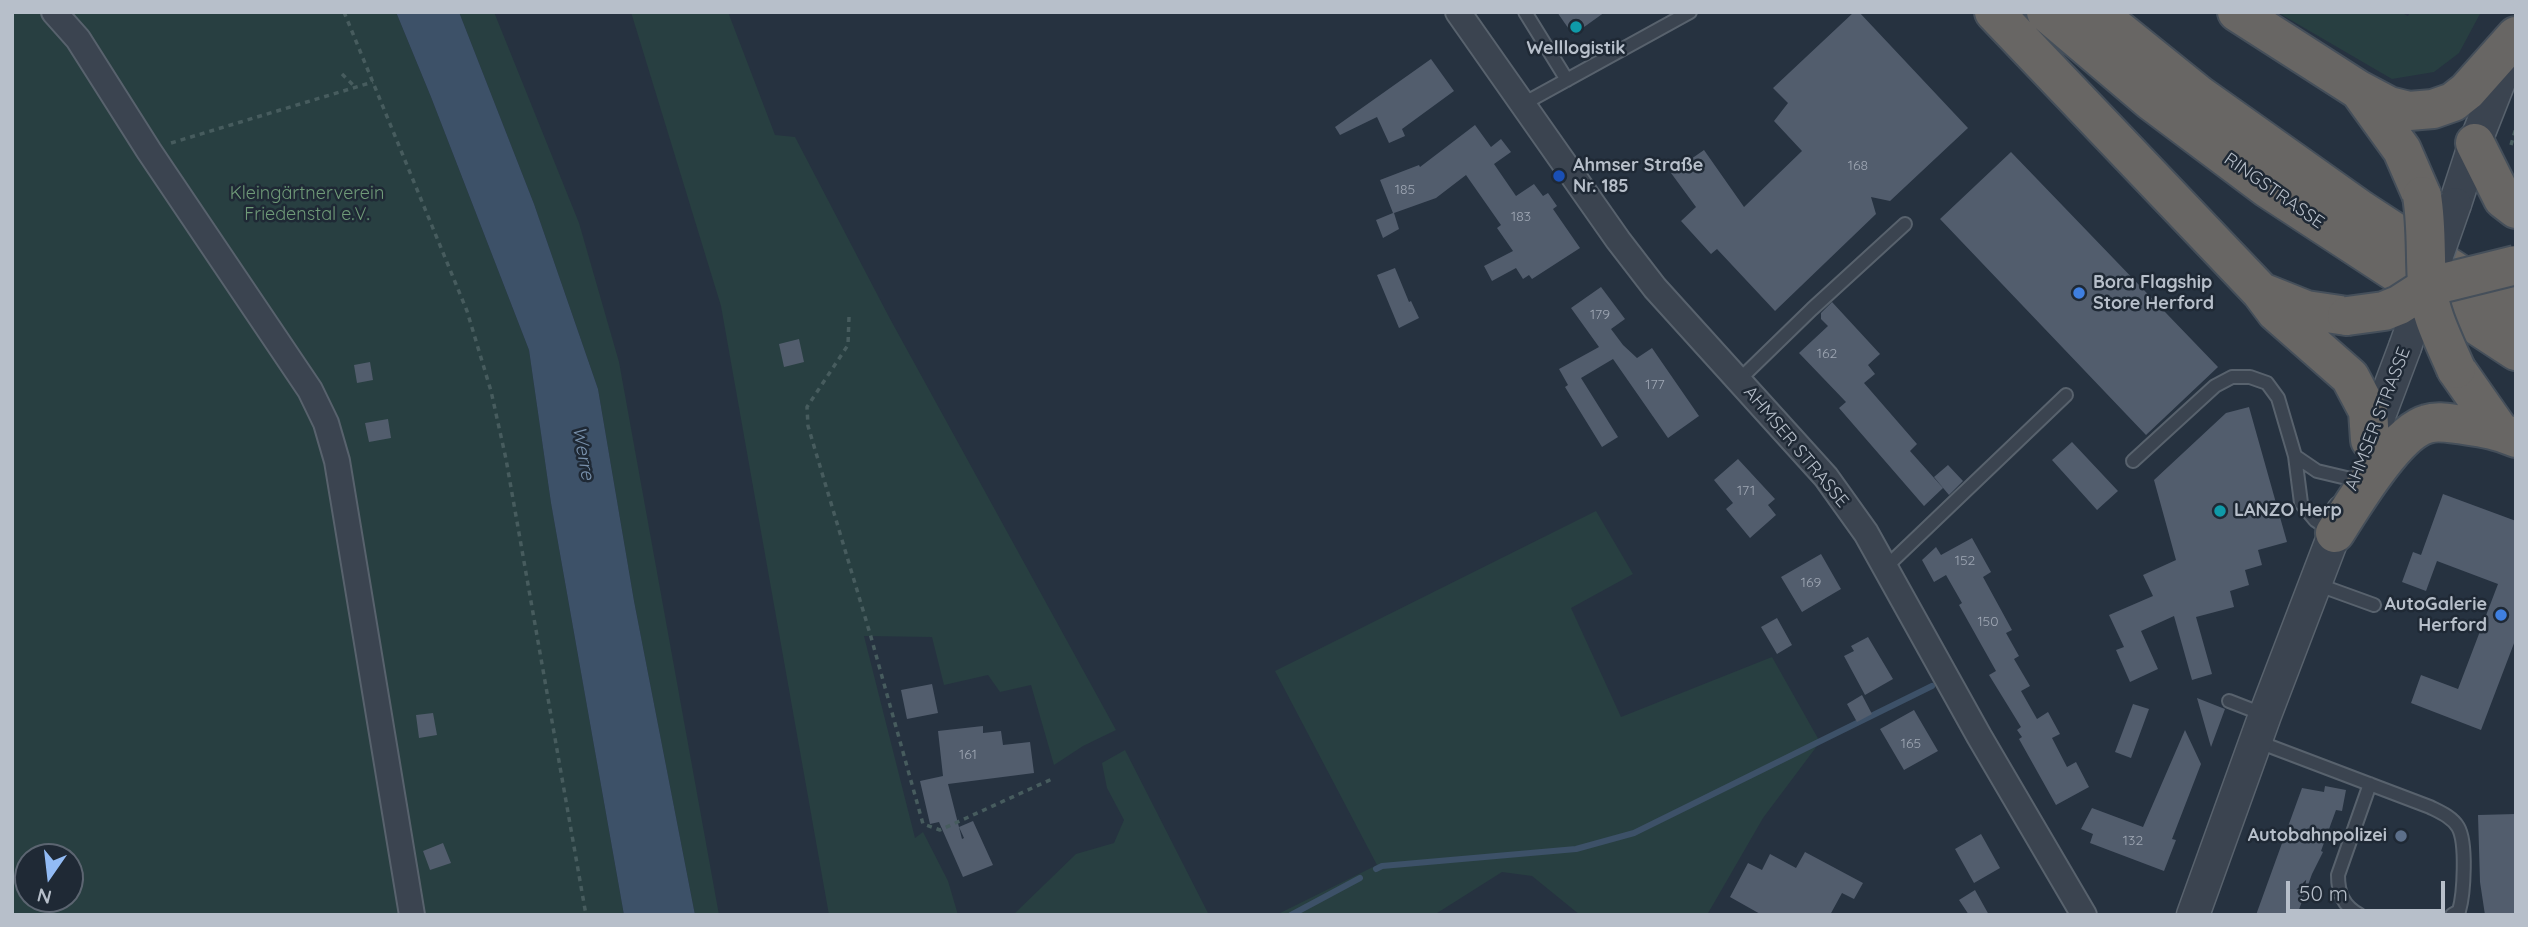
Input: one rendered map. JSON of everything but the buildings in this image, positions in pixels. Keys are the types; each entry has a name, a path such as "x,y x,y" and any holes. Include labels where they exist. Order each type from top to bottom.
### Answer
{"highway":[{"path":"1994,12 2261,292 2276,312 2350,377 2368,411 2370,440"},
{"name":"RINGSTRASSE","path":"2046,12 2151,101 2267,188 2516,351"},
{"name":"RINGSTRASSE","path":"2096,12 2199,95 2361,210 2516,311"},
{"path":"2237,12 2357,89 2389,106 2409,111 2433,109 2453,102 2467,91 2516,38"},
{"path":"2357,89 2438,200 2427,225 2427,287 2437,322 2456,369 2507,434"},
{"path":"2475,144 2503,199 2516,209"},
{"path":"2261,292 2306,310 2347,316 2384,312 2427,287 2516,265"},
{"path":"2335,533 2375,474 2409,434 2425,424 2437,422 2507,434"}],"street":[{"path":"54,12 78,39 310,390 326,423 337,461 411,915"},
{"name":"AHMSER STRASSE","path":"1458,12 1618,240 1655,288 1826,477 1866,533 1979,736 2084,915"},
{"path":"2438,200 2475,144 2516,38"},
{"name":"AHMSER STRASSE","path":"2193,915 2260,728 2427,287"},
{"path":"396,915 407,884"}],"lane":[{"path":"1525,12 1567,80"},
{"path":"1523,104 1690,12"},
{"path":"1740,380 1812,309 1905,224"},
{"path":"2133,461 2215,386 2232,377 2250,377 2267,383 2278,398 2295,456 2301,503 2315,520 2335,533"},
{"path":"1886,567 2066,394"},
{"path":"2295,456 2317,471 2354,480"},
{"path":"2316,584 2374,605"},
{"path":"2229,702 2260,728 2370,784 2449,817 2459,828 2463,852 2463,896 2459,911 2452,915"},
{"path":"2360,915 2350,909 2341,897 2338,875 2370,784"}],"path":[{"path":"344,12 467,311 491,391 509,472 586,915"},
{"path":"342,74 355,87"},
{"path":"149,150 373,82"},
{"path":"849,317 848,345 807,407 808,426 923,824 940,830 1052,779"}],"green space":[{"name":"Kleingärtnerverein Friedenstal e.V.","path":"12,12 396,12 529,350 551,503 624,915 12,915"},
{"path":"459,12 494,12 579,223 619,362 719,915 695,915 634,601 598,389 534,204"},
{"path":"631,12 728,12 775,135 795,137 889,317 1116,730 1083,746 1054,765 1031,685 1000,692 988,675 944,685 932,637 864,636 915,838 923,832 948,881 958,915 829,915 721,306"},
{"path":"2277,12 2400,12 2408,16 2410,12 2481,12 2459,53 2434,72 2392,79"},
{"path":"1596,511 1633,574 1571,608 1621,717 1772,657 1820,742 1763,818 1707,915 1580,915 1532,876 1502,872 1434,915 1276,915 1377,865 1275,671"},
{"path":"1125,750 1209,915 1013,915 1076,854 1114,843 1124,820 1107,788 1102,763"}],"water":[{"name":"Werre","path":"396,12 459,12 534,204 598,389 634,601 695,915 624,915 551,503 529,350"}],"waterway":[{"path":"1376,869 1382,866 1576,849 1634,833 1932,686"},
{"path":"1291,915 1360,878"}],"place":[{"name":"Welllogistik","path":"1576,27"},
{"name":"Ahmser Straße Nr. 185","path":"1559,176"},
{"name":"Bora Flagship Store Herford","path":"2079,293"},
{"name":"LANZO Herp","path":"2220,511"},
{"name":"AutoGalerie Herford","path":"2501,615"},
{"name":"Autobahnpolizei","path":"2401,836"}]}
